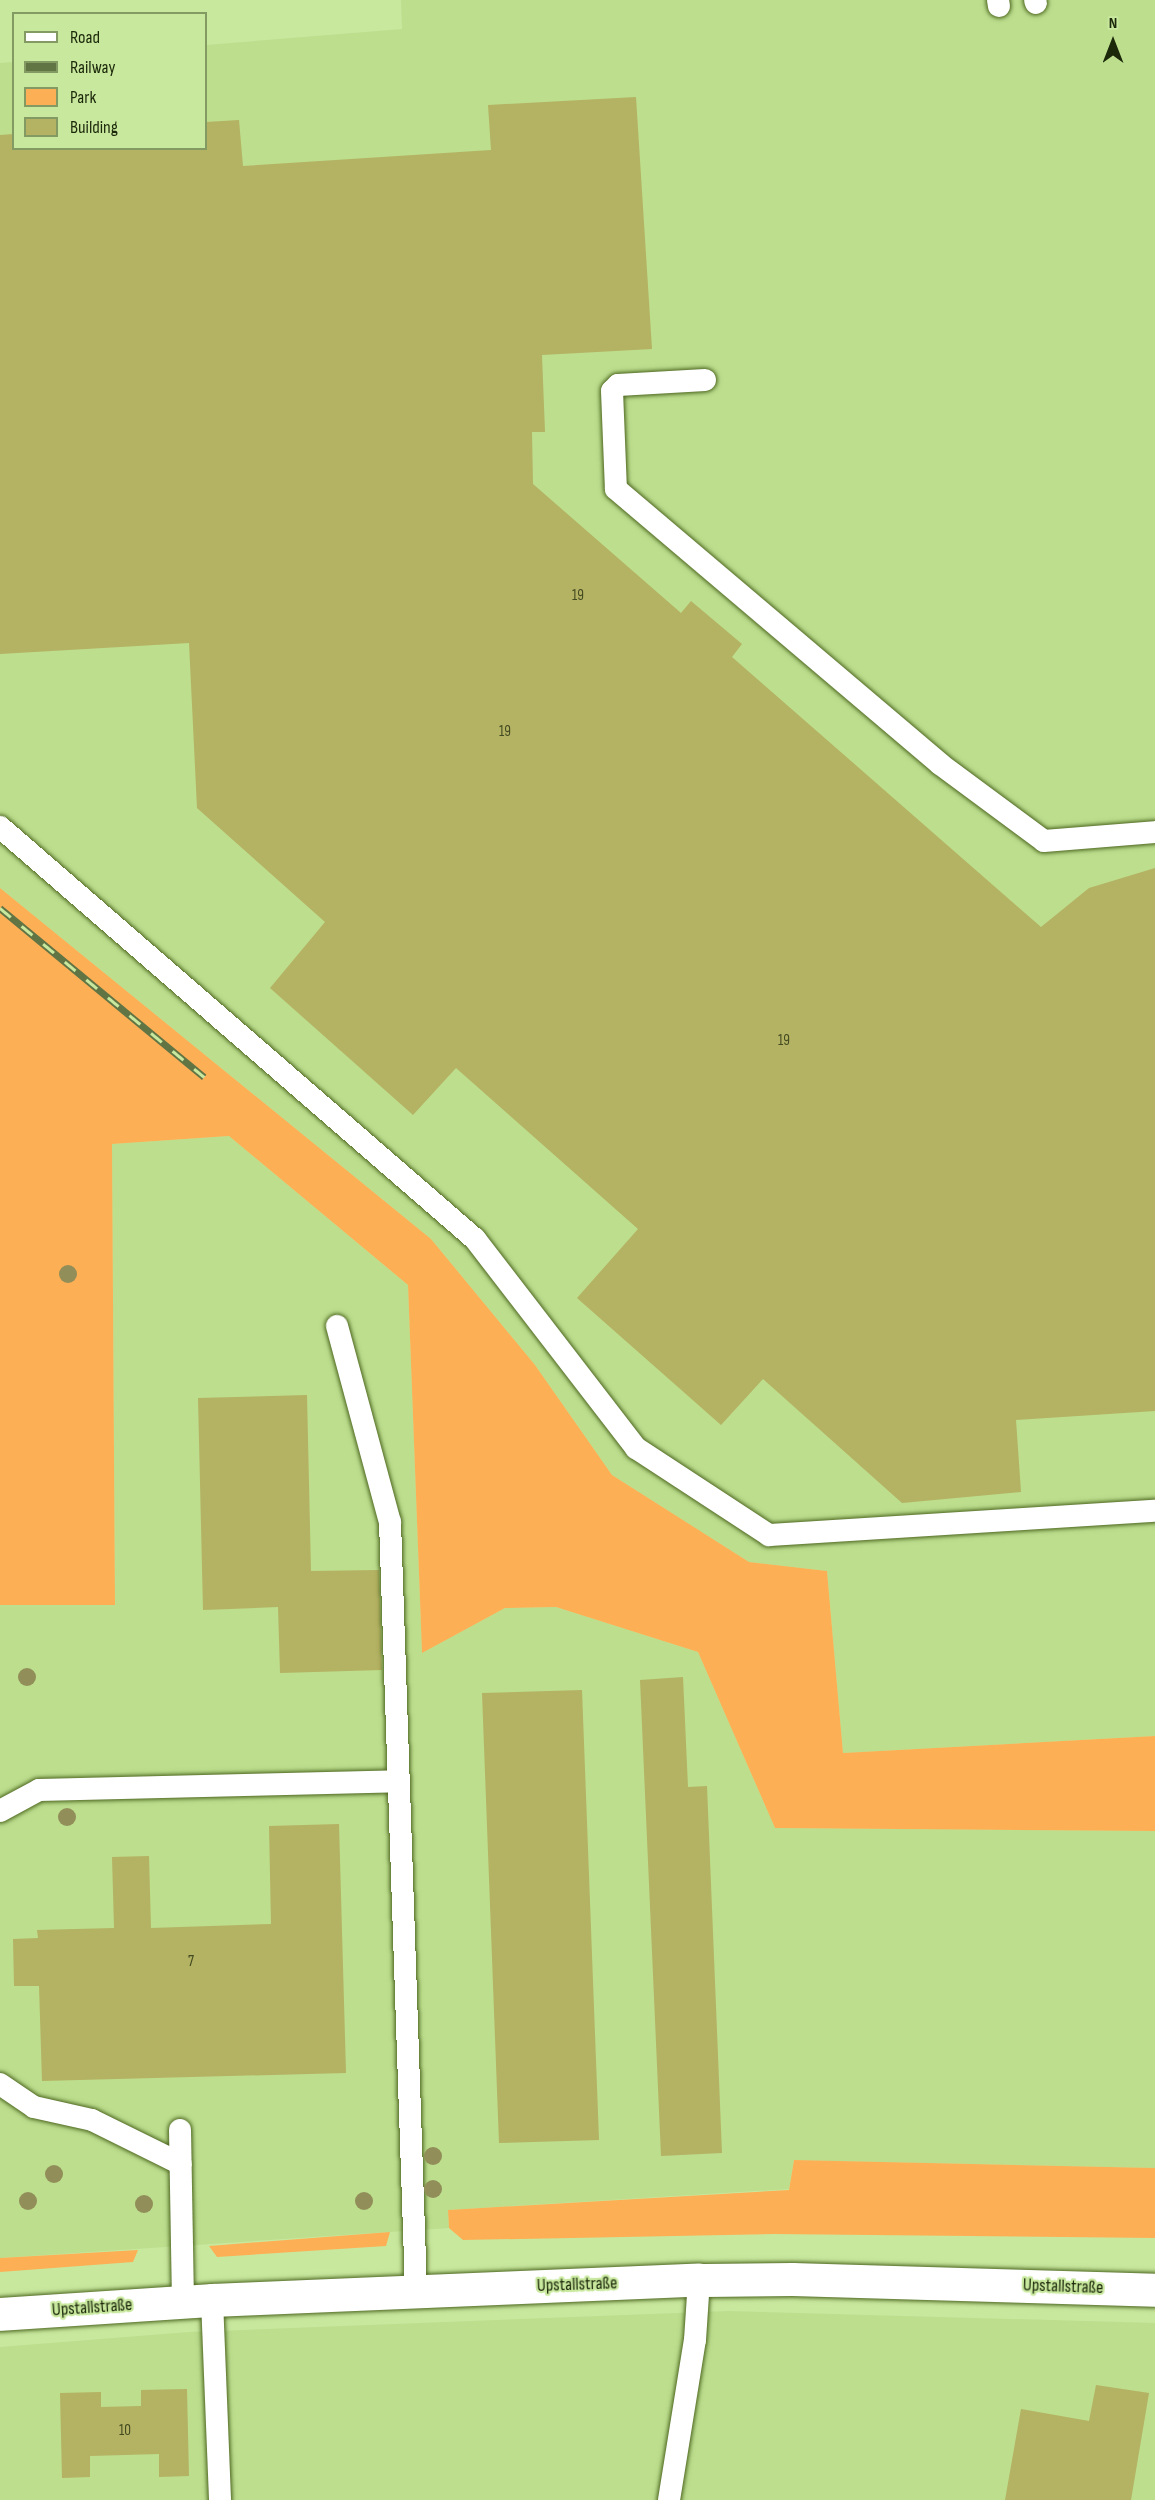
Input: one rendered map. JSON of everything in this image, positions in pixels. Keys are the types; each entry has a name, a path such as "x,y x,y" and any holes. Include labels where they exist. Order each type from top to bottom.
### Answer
{"street":[{"name":"Upstallstraße","path":"0,2314 197,2301 699,2280 792,2279 1155,2290"}],"lane":[{"path":"705,380 618,385 612,391 616,489 931,757 1044,840 1155,832"},
{"path":"0,827 475,1239 636,1448 769,1535 1155,1511"},
{"path":"337,1326 390,1522 416,2291"},
{"path":"0,1811 39,1790 399,1781"},
{"path":"0,2084 34,2107 92,2120 181,2164"},
{"path":"180,2130 181,2164 220,2500"},
{"path":"669,2500 695,2340 699,2280"}],"shaded area":[{"path":"401,0 1155,0 1155,1736 843,1753 827,1571 749,1562 612,1475 535,1365 431,1239 0,888 0,63 12,62 12,150 207,150 207,45 402,29"},
{"path":"229,1136 408,1285 422,1653 505,1608 556,1607 698,1652 775,1828 1155,1831 1155,2168 794,2160 789,2189 448,2210 449,2228 0,2258 0,1605 115,1604 112,1144"},
{"path":"729,2311 1155,2323 1155,2500 0,2500 0,2347 189,2332"}],"green space":[{"path":"0,888 431,1239 535,1365 612,1475 749,1562 827,1571 843,1753 1155,1736 1155,1831 775,1828 698,1652 556,1607 505,1608 422,1653 408,1285 229,1136 112,1144 115,1605 0,1605"},
{"path":"794,2160 1155,2168 1155,2238 774,2234 463,2240 449,2228 448,2210 789,2190"},
{"path":"390,2232 386,2246 217,2257 209,2246"},
{"path":"138,2250 133,2262 0,2272 0,2258"}],"building":[{"path":"636,97 652,349 542,355 545,432 532,432 533,484 681,613 691,601 742,644 732,657 1041,927 1089,888 1155,868 1155,1411 1016,1420 1021,1492 902,1503 763,1379 721,1425 577,1298 638,1229 456,1068 413,1115 270,988 325,922 197,808 189,643 0,654 0,135 12,134 12,150 207,150 207,122 239,120 243,166 491,150 488,105"},
{"path":"307,1395 311,1571 379,1570 382,1670 280,1673 278,1607 203,1610 198,1398"},
{"path":"683,1677 688,1787 707,1786 722,2153 661,2156 640,1680"},
{"path":"582,1690 599,2140 499,2143 482,1693"},
{"path":"339,1824 346,2073 42,2081 39,1986 14,1986 13,1939 38,1938 37,1930 114,1928 112,1857 149,1856 151,1928 271,1924 269,1826"},
{"path":"1096,2385 1149,2393 1131,2500 1005,2500 1021,2409 1089,2421"},
{"path":"187,2389 189,2476 159,2477 159,2454 90,2456 90,2477 62,2478 60,2393 101,2392 101,2407 141,2406 141,2390"}],"railway":[{"path":"0,908 204,1077"}]}
